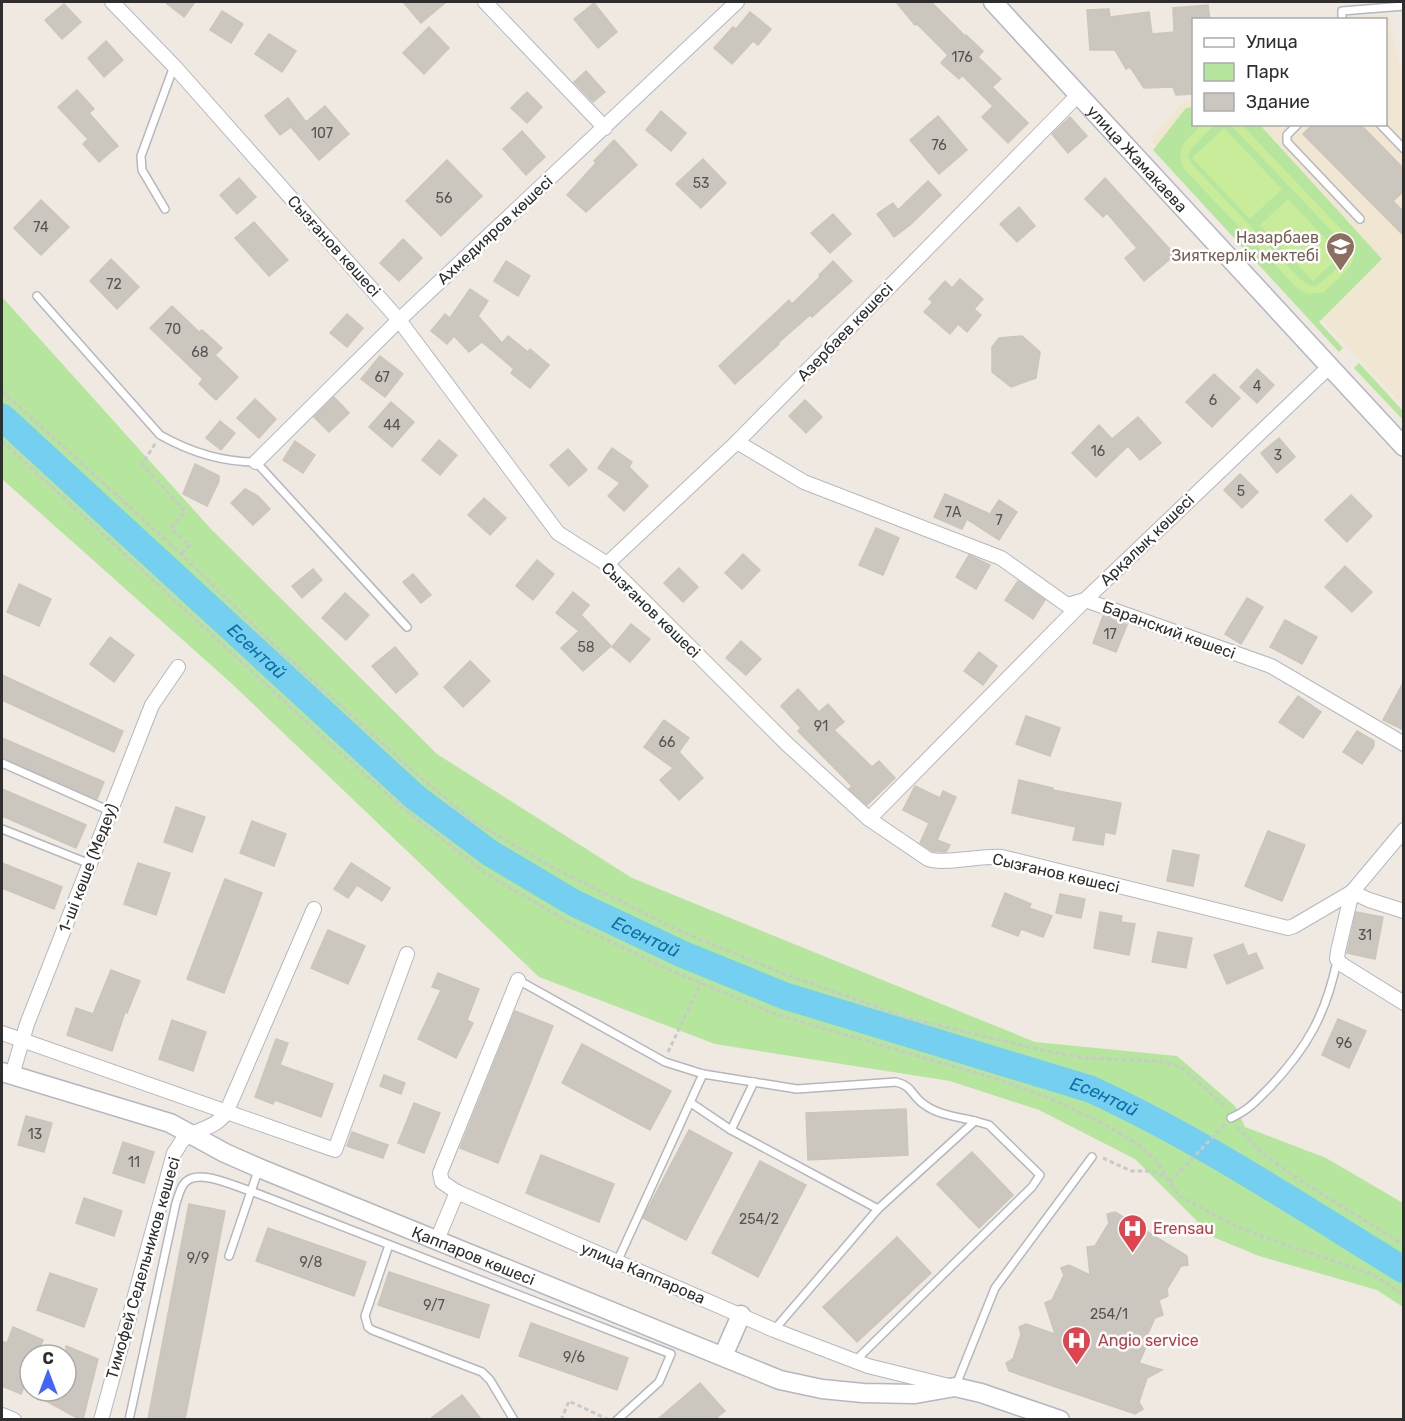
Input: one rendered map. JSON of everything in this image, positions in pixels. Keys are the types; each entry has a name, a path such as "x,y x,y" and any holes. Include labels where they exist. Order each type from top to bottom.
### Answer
{"street":[{"name":"Сызғанов көшесі","path":"112,2 174,66 399,320 558,533 607,564 787,744 869,819 933,861 1002,857 1281,927 1294,926 1352,892"},
{"path":"485,2 605,128"},
{"name":"Ахмедияров көшесі","path":"256,462 399,320 737,2"},
{"name":"улица Жамакаева","path":"993,2 1404,447"},
{"name":"Азербаев көшесі","path":"607,564 737,442 1078,94"},
{"name":"Арқалық көшесі","path":"869,819 1085,600 1329,367"},
{"name":"Баранский көшесі","path":"737,442 804,483 1001,558 1067,605 1085,600 1271,666 1404,744"},
{"name":"1-ші көше (Медеу)","path":"7,1074 23,1041 27,1024 152,705 178,668"},
{"path":"1404,830 1352,892 1337,959 1341,964 1404,1003"},
{"path":"1352,892 1404,911"},
{"path":"226,1113 314,909"},
{"path":"2,1033 334,1150 408,954"},
{"name":"улица Каппарова","path":"518,980 440,1173 442,1182 457,1192 774,1330 856,1360"},
{"name":"Қаппаров көшесі","path":"7,1074 170,1123 225,1153 259,1168 437,1240 533,1290 723,1356 780,1380 822,1389 915,1394 955,1387"},
{"name":"Тимофей Седельников көшесі","path":"101,1419 174,1153 182,1142 193,1134 219,1123 226,1113"},
{"path":"437,1240 457,1192"},
{"path":"723,1356 741,1315"},
{"name":"Қаппаров көшесі","path":"856,1360 868,1366 981,1393 1060,1419"},
{"path":"2,1415 14,1419"}],"lane":[{"path":"1342,18 1342,11 1403,8"},
{"path":"165,209 142,170 141,156 174,66"},
{"path":"1296,126 1287,135 1287,142 1360,219"},
{"path":"1382,126 1404,149"},
{"path":"37,296 160,435 203,454 222,459 256,462 407,627"},
{"path":"2,763 110,811"},
{"path":"2,829 90,864"},
{"path":"1231,1118 1247,1110 1297,1055 1324,1009 1337,959"},
{"path":"518,980 665,1062 703,1074 797,1089 896,1082 906,1085 923,1104 934,1110 989,1125 1040,1175 1032,1187 856,1360"},
{"path":"617,1262 703,1074"},
{"path":"731,1130 754,1082"},
{"path":"691,1103 731,1130 878,1209"},
{"path":"774,1330 878,1209 975,1121"},
{"path":"955,1387 995,1288 1092,1157"},
{"path":"229,1256 259,1168"},
{"path":"129,1419 176,1203 184,1184 192,1177 205,1176 389,1245 533,1290 671,1354 660,1382 617,1419"},
{"path":"389,1245 365,1316 368,1326 372,1330 482,1372 490,1380 514,1419"}],"path":[{"path":"2,391 181,554 278,649 414,772 473,821 550,866 678,930 784,974 908,1018 1083,1058 1156,1061 1175,1065 1186,1071 1227,1108 1242,1133 1261,1152 1298,1179 1404,1245"},
{"path":"160,435 142,464 185,510 171,529 190,545 181,554"},
{"path":"2,441 326,740 410,814 478,867 565,920 701,983 778,1015 1000,1080 1050,1098 1102,1123 1138,1144 1155,1159 1179,1196 1240,1228 1372,1274 1404,1295"},
{"path":"665,1062 701,983"},
{"path":"1169,1182 1217,1132"},
{"path":"1092,1157 1108,1159 1131,1171 1151,1171 1165,1176"},
{"path":"561,1419 569,1401 607,1419"}],"shaded area":[{"name":"Назарбаев Зияткерлік мектебі","path":"1388,14 1404,86 1403,405 1150,140 1184,101 1192,100 1192,126 1387,126 1387,18 1320,18"}],"green space":[{"path":"1192,107 1192,126 1261,126 1382,259 1319,322 1343,348 1339,352 1153,150 1186,108"},
{"path":"1201,126 1213,126 1191,149 1188,156 1192,164 1300,279 1310,286 1318,285 1341,263 1344,257 1343,243 1232,126 1243,126 1342,230 1353,250 1351,264 1346,271 1324,292 1308,294 1298,289 1183,168 1181,154 1188,139"},
{"path":"1224,128 1282,189 1250,219 1192,158"},
{"path":"1288,199 1341,255 1313,281 1260,225"},
{"path":"2,297 211,529 437,754 632,878 1035,1042 1177,1056 1235,1106 1245,1127 1326,1158 1403,1203 1403,1307 1377,1290 1259,1256 1213,1237 1135,1159 1039,1110 950,1081 715,1044 539,977 230,682 2,479"},
{"path":"1359,363 1403,411 1403,420 1354,368"}],"building":[{"path":"165,2 195,2 184,17"},
{"path":"403,2 446,2 421,23"},
{"path":"896,2 931,2 983,51 978,57 1001,79 992,87 1028,123 1008,143 982,117 993,106 962,75 959,79 941,63 948,55 917,24 915,25"},
{"path":"594,3 617,32 598,48 574,19"},
{"path":"64,4 81,22 62,39 45,20"},
{"path":"1208,5 1210,18 1192,18 1192,94 1176,95 1173,87 1144,88 1130,67 1126,69 1115,50 1090,50 1087,10 1109,9 1110,17 1149,12 1152,34 1174,32 1173,8"},
{"path":"222,11 243,24 231,43 210,30"},
{"path":"750,12 771,29 758,45 753,41 732,64 714,48 733,27 736,29"},
{"path":"429,27 449,48 424,74 403,53"},
{"path":"269,34 296,51 282,72 255,54"},
{"path":"106,41 123,60 104,77 88,58"},
{"path":"586,71 605,92 593,102 574,82"},
{"path":"77,90 94,109 89,113 118,146 99,162 83,144 88,139 58,107"},
{"path":"527,92 542,107 527,123 511,108"},
{"path":"288,98 306,122 325,106 349,134 319,160 291,127 280,135 265,116"},
{"path":"661,111 686,133 671,151 646,130"},
{"path":"938,116 967,150 939,174 910,140"},
{"path":"1070,117 1087,136 1068,153 1052,134"},
{"path":"1311,126 1362,126 1404,169 1404,191 1393,201 1404,212 1404,236 1303,134"},
{"path":"522,131 545,157 526,175 503,149"},
{"path":"614,140 637,165 586,212 567,195"},
{"path":"703,159 726,183 701,208 676,184"},
{"path":"447,160 482,196 441,236 406,201"},
{"path":"239,178 256,197 237,214 220,195"},
{"path":"1105,178 1175,255 1144,281 1125,258 1137,248 1107,213 1103,217 1085,199"},
{"path":"928,181 941,195 894,237 877,214 893,203 898,210"},
{"path":"41,200 69,227 41,255 14,228"},
{"path":"1019,207 1035,226 1017,242 1000,224"},
{"path":"833,214 851,234 830,253 811,233"},
{"path":"254,222 288,260 269,276 235,238"},
{"path":"403,239 422,258 399,281 380,263"},
{"path":"111,259 139,287 117,309 90,281"},
{"path":"506,261 530,276 518,296 494,281"},
{"path":"833,261 852,281 812,317 810,315 778,343 735,384 719,366 789,300 792,304"},
{"path":"960,279 983,299 974,309 981,315 967,332 958,324 950,334 924,312 933,302 929,299 945,281 952,288"},
{"path":"470,289 488,301 478,316 502,343 508,336 528,352 530,349 549,365 530,388 511,373 514,369 482,342 469,352 454,336 447,344 431,331 445,314 450,318"},
{"path":"172,306 199,332 202,330 222,348 215,355 238,377 216,400 199,384 203,379 150,328"},
{"path":"347,314 363,328 347,347 330,333"},
{"path":"1022,336 1040,352 1036,378 1011,387 992,372 992,347 999,338"},
{"path":"380,356 403,374 385,397 361,379"},
{"path":"1257,369 1274,385 1257,403 1240,387"},
{"path":"1214,374 1240,398 1212,427 1186,402"},
{"path":"334,397 349,413 329,432 314,417"},
{"path":"255,399 276,419 259,438 237,418"},
{"path":"805,400 822,417 806,433 789,416"},
{"path":"391,402 414,422 392,447 369,427"},
{"path":"1138,417 1161,443 1140,460 1128,446 1096,477 1072,453 1099,425 1112,439"},
{"path":"220,421 235,433 221,450 206,438"},
{"path":"1279,438 1295,457 1277,473 1261,453"},
{"path":"439,440 457,455 440,475 422,460"},
{"path":"295,441 315,455 303,473 283,460"},
{"path":"612,448 632,462 629,467 648,486 624,511 608,496 620,483 598,468"},
{"path":"568,449 587,470 569,486 550,465"},
{"path":"195,464 219,476 219,481 207,506 183,494"},
{"path":"1240,474 1258,492 1242,508 1224,490"},
{"path":"245,489 258,496 270,509 253,525 231,503"},
{"path":"945,494 990,514 999,500 1017,512 999,540 967,519 962,529 934,517"},
{"path":"1351,495 1372,516 1347,542 1325,520"},
{"path":"484,498 506,518 490,535 468,515"},
{"path":"876,528 899,538 883,575 859,565"},
{"path":"743,554 760,570 742,589 725,573"},
{"path":"969,555 990,565 976,589 956,577"},
{"path":"537,560 554,574 533,600 516,586"},
{"path":"1345,566 1372,592 1352,612 1325,587"},
{"path":"679,568 698,587 683,602 664,583"},
{"path":"313,569 322,580 302,598 292,586"},
{"path":"413,574 431,595 421,603 403,582"},
{"path":"1018,581 1045,600 1033,619 1005,600"},
{"path":"19,584 51,599 39,626 7,612"},
{"path":"573,592 589,605 581,615 611,646 583,671 561,648 579,631 556,613"},
{"path":"345,593 369,615 346,640 322,618"},
{"path":"1247,598 1263,607 1241,644 1225,634"},
{"path":"1103,616 1127,625 1116,652 1093,643"},
{"path":"1285,620 1317,637 1302,664 1270,647"},
{"path":"631,624 650,639 630,662 612,647"},
{"path":"110,637 134,655 114,682 90,664"},
{"path":"741,641 761,659 746,675 726,658"},
{"path":"395,647 418,674 396,693 372,666"},
{"path":"979,652 997,666 983,685 964,671"},
{"path":"470,661 490,681 463,707 444,687"},
{"path":"2,675 123,731 114,752 2,700"},
{"path":"1404,681 1404,730 1383,720"},
{"path":"798,689 819,712 828,704 844,722 834,730 872,767 879,761 895,778 867,805 849,789 852,786 798,731 801,728 781,706"},
{"path":"1298,696 1321,712 1303,738 1279,722"},
{"path":"1026,716 1060,728 1050,756 1016,744"},
{"path":"664,720 689,738 679,752 703,778 679,800 660,780 673,768 644,747"},
{"path":"1357,731 1374,741 1374,746 1362,764 1343,752"},
{"path":"2,738 104,782 97,799 2,757"},
{"path":"1019,780 1053,788 1053,790 1121,803 1115,834 1105,832 1103,845 1073,840 1076,827 1012,813"},
{"path":"915,786 940,798 943,791 956,797 937,840 950,845 946,852 932,851 920,843 929,823 903,810"},
{"path":"2,789 86,825 76,848 2,816"},
{"path":"176,807 205,817 192,852 164,842"},
{"path":"252,821 286,834 274,866 240,853"},
{"path":"1268,831 1305,845 1282,901 1245,886"},
{"path":"1173,850 1199,855 1193,886 1167,881"},
{"path":"2,863 62,887 54,909 2,888"},
{"path":"138,863 170,873 156,915 124,904"},
{"path":"351,863 390,888 382,901 357,885 348,898 334,889"},
{"path":"225,879 262,893 224,993 187,979"},
{"path":"1005,893 1031,904 1029,908 1052,916 1043,937 1021,929 1018,936 992,926"},
{"path":"1060,894 1085,899 1081,918 1056,913"},
{"path":"1100,912 1122,916 1121,922 1135,924 1129,955 1094,948"},
{"path":"1356,912 1383,917 1375,959 1347,953"},
{"path":"328,930 365,946 348,984 311,968"},
{"path":"1158,932 1192,938 1186,968 1152,962"},
{"path":"1243,944 1248,956 1256,953 1263,968 1227,984 1214,955"},
{"path":"111,970 140,981 127,1013 125,1012 112,1051 67,1035 76,1008 93,1014"},
{"path":"438,973 479,989 467,1020 473,1023 456,1058 418,1039 441,990 432,987"},
{"path":"515,1011 553,1026 498,1163 460,1148"},
{"path":"1338,1019 1366,1031 1349,1068 1322,1055"},
{"path":"172,1020 206,1032 193,1071 159,1059"},
{"path":"276,1039 288,1043 280,1065 333,1084 321,1117 275,1100 273,1104 255,1097"},
{"path":"582,1044 671,1091 650,1130 562,1083"},
{"path":"384,1075 405,1083 401,1094 380,1086"},
{"path":"414,1103 440,1113 424,1153 398,1143"},
{"path":"906,1109 908,1155 808,1160 806,1113"},
{"path":"26,1116 52,1123 44,1152 18,1145"},
{"path":"689,1130 732,1153 686,1240 643,1218"},
{"path":"352,1132 388,1145 383,1158 347,1146"},
{"path":"123,1142 154,1152 144,1183 113,1173"},
{"path":"972,1152 1013,1195 979,1228 937,1184"},
{"path":"541,1155 614,1184 599,1222 526,1193"},
{"path":"760,1161 806,1185 758,1277 712,1253"},
{"path":"84,1198 122,1211 114,1236 76,1223"},
{"path":"189,1204 225,1211 206,1312 185,1419 148,1419"},
{"path":"1115,1212 1187,1256 1188,1265 1181,1266 1167,1289 1168,1296 1159,1300 1163,1315 1155,1318 1144,1342 1146,1347 1139,1363 1162,1370 1147,1378 1139,1402 1143,1409 1135,1414 1009,1371 1006,1363 1013,1359 1021,1334 1019,1327 1026,1324 1055,1334 1045,1303 1052,1300 1064,1275 1061,1268 1069,1265 1090,1275 1087,1247 1095,1246 1109,1223 1107,1214"},
{"path":"268,1228 366,1262 354,1296 256,1261"},
{"path":"897,1237 931,1273 857,1342 823,1307"},
{"path":"389,1272 489,1305 479,1338 378,1305"},
{"path":"50,1273 97,1289 84,1327 37,1310"},
{"path":"531,1323 628,1358 617,1390 519,1356"},
{"path":"13,1327 43,1340 42,1343 18,1343 18,1393 2,1386 2,1341 7,1343"},
{"path":"78,1351 98,1359 83,1419 50,1403 78,1403"},
{"path":"700,1383 725,1411 715,1419 658,1419"},
{"path":"462,1395 481,1419 430,1419"}],"waterway":[{"name":"Есентай","path":"2,417 415,797 490,853 574,903 682,954 785,996 1090,1089 1211,1152 1404,1270"}],"place":[{"name":"Назарбаев Зияткерлік мектебі","path":"1340,272"},
{"name":"Erensau","path":"1132,1254"},
{"name":"Angio service","path":"1077,1366"}]}
